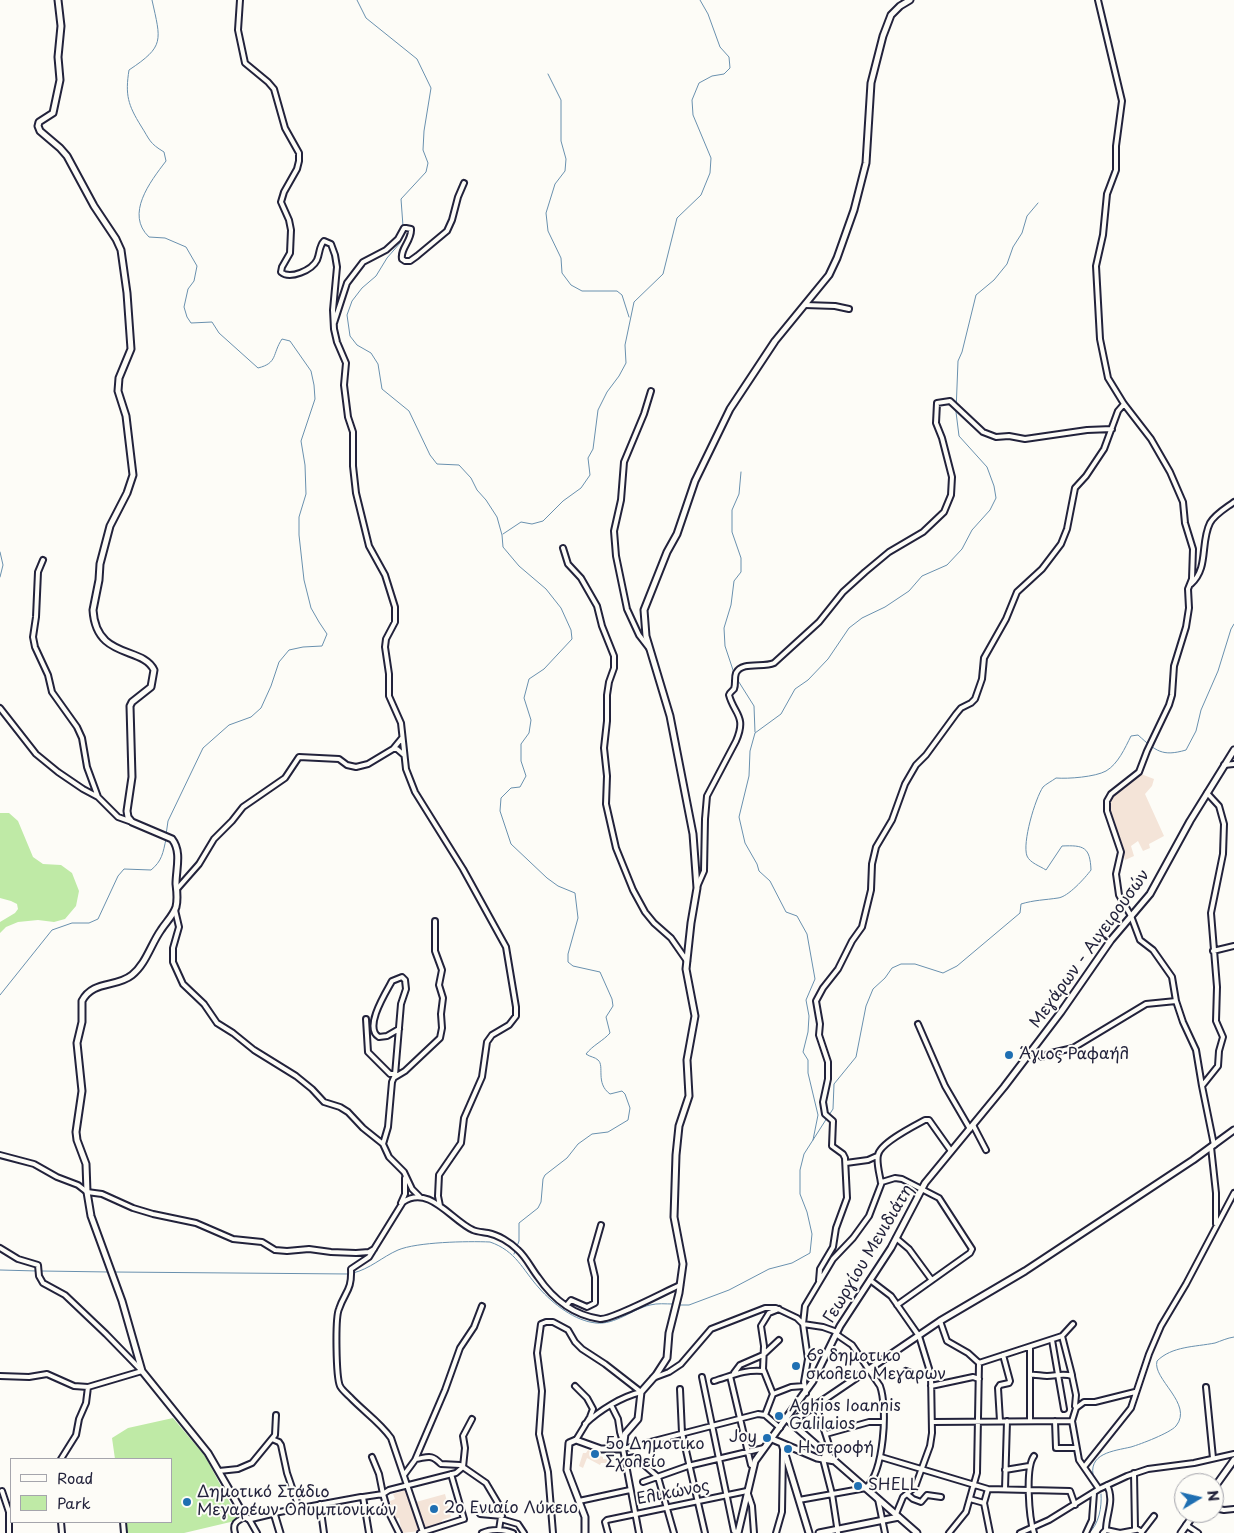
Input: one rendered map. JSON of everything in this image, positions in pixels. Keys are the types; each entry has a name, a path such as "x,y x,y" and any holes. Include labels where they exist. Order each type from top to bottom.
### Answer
{"street":[{"path":"58,0 61,26 58,52 60,84 53,113 39,122 38,128 67,156 94,206 118,242 125,272 130,321 131,349 121,373 118,388 119,398 126,416 133,475 127,493 110,526 100,564 93,610 97,627 107,642 117,649 148,662 154,670 151,687 132,702 130,708 132,777 127,811 128,817 132,822"},
{"path":"240,0 238,30 245,63 268,82 274,90 285,128 296,146 299,156 296,172 280,202 289,220 291,230 290,253 281,272 293,276 302,271 316,261 323,242 327,241 331,244 337,267 333,310 334,325 337,342 346,363 344,385 348,417 353,432 354,473 360,512 369,546 385,575 394,602 396,619 386,639 385,647 389,674 389,696 400,719 406,769 415,792 463,870 506,947 517,1012 515,1019 492,1035 487,1042 482,1076 464,1118 461,1143 439,1175 438,1196 440,1206"},
{"path":"586,1424 596,1414 611,1405 641,1392 667,1358 669,1333 679,1293 683,1264 674,1217 676,1155 679,1126 688,1096 687,1060 695,1016 688,982 687,962 696,888 691,822 668,708 649,648 644,620 646,602 669,546 677,534 692,488 730,409 776,342 831,272 851,218 867,158 872,73 890,18 896,9 910,0"},
{"path":"1098,0 1122,101 1116,146 1116,170 1107,199 1104,227 1096,266 1100,340 1107,373 1124,404 1151,438 1170,472 1183,502 1185,523 1193,549 1191,584"},
{"path":"334,325 346,286 362,264 386,250 398,239 404,228 410,228 412,233 402,252 402,259 410,261 420,254 447,231 454,216 458,197 464,183"},
{"path":"805,305 835,306 849,309"},
{"path":"649,648 638,635 627,609 616,556 614,531 621,500 624,462 644,414 651,390"},
{"path":"696,888 704,871 707,796 739,732 739,716 729,695 734,688 737,671 743,667 774,663 819,622 843,592 865,572 889,552 923,532 944,512 951,496 952,477 935,419 937,403 950,401 983,432 996,437 1009,436 1025,439 1112,428"},
{"path":"819,1281 820,1269 833,1247 835,1230 847,1198 846,1163 843,1154 832,1146 834,1121 824,1112 822,1099 828,1080 828,1062 819,1035 820,1024 816,1001 823,988 838,969 862,926 871,890 872,864 876,847 892,820 905,784 916,765 960,708 975,699 982,679 984,658 1009,615 1016,594 1020,588 1042,569 1061,544 1068,529 1074,491 1104,449 1118,411 1124,404"},
{"path":"1216,1226 1216,1193 1212,1146 1197,1053 1176,1001 1172,978 1153,950 1140,940 1118,890 1116,874 1121,852 1108,814 1107,801 1111,794 1139,772 1146,751 1167,712 1172,695 1174,666 1186,626 1189,608 1188,589 1201,569 1206,533 1211,522 1216,515 1234,502"},
{"path":"564,548 568,564 582,578 597,606 602,626 614,656 614,668 607,695 607,722 604,748 607,776 606,804 614,843 633,890 645,912 671,938 687,962"},
{"path":"43,560 38,572 33,641 48,675 52,692 77,727 82,738 87,767 98,797"},
{"path":"0,708 15,725 30,748 42,759 83,789 98,797 118,817 170,837 174,842 178,863 175,910 137,971 124,980 103,984 94,988 82,1001 82,1022 77,1043 82,1091 76,1132 77,1140 86,1160 87,1192 91,1216 125,1309 142,1371"},
{"path":"177,889 199,864 214,839 243,807 285,778 299,757 340,759 347,765 356,767 368,764 393,749 402,738"},
{"path":"393,749 397,749 404,755"},
{"name":"Μεγάρων - Αιγειρουσών","path":"951,1151 1033,1049 1107,944 1150,894 1207,793 1234,750"},
{"path":"1224,765 1234,764"},
{"path":"1202,1086 1218,1066 1219,1051 1223,1040 1216,1021 1217,987 1213,951 1212,906 1223,854 1225,831 1221,810 1207,793"},
{"path":"175,910 179,927 173,948 176,970 183,984 204,1004 215,1021 254,1050 296,1076 312,1088 324,1102 346,1110 363,1128 383,1144 389,1157 420,1197"},
{"path":"395,1076 405,1071 440,1038 442,1028 440,1014 443,998 439,985 442,970 435,951 435,921"},
{"path":"1213,951 1234,946"},
{"path":"383,1144 388,1127 392,1082 395,1076 402,1000 406,989 405,980 402,978 392,980 380,1005 373,1026 374,1032 379,1037 387,1036 399,1029"},
{"path":"1033,1049 1042,1057 1070,1049 1146,1004 1176,1001"},
{"path":"366,1019 368,1052 390,1074 395,1076"},
{"path":"918,1024 944,1086 986,1150"},
{"path":"881,1183 877,1156 880,1150 891,1140 925,1120 929,1120 951,1151"},
{"path":"917,1533 789,1420 870,1370 940,1321 1025,1271 1234,1130"},
{"name":"Γεωργίου Μενιδιάτη","path":"738,1532 753,1466 764,1448 789,1420 806,1393 817,1375 836,1333 896,1238 922,1189 930,1176 951,1151"},
{"path":"0,1155 40,1167 57,1178 78,1185 87,1192 102,1194 153,1214 201,1224 233,1239 262,1242 276,1251 311,1249 356,1253 369,1252 374,1249"},
{"path":"846,1163 868,1160 877,1156"},
{"path":"405,1176 404,1194 401,1204 369,1257 351,1269 352,1282 339,1308 337,1320 340,1385 359,1406 388,1432 393,1440 422,1533 435,1531 464,1519 451,1474"},
{"path":"806,1393 804,1386 808,1360 803,1324 805,1306 833,1260 854,1238 866,1221 881,1183 886,1179 899,1178 939,1198 972,1249 970,1253 897,1305"},
{"path":"1084,1467 1129,1411 1161,1326 1186,1284 1234,1193"},
{"path":"401,1204 408,1199 420,1197 431,1200 471,1229 496,1236 517,1249 545,1287 566,1306 600,1319 608,1318 680,1285"},
{"path":"1229,1201 1234,1204"},
{"path":"566,1306 571,1300 587,1306 595,1303 595,1277 592,1260 601,1224"},
{"path":"896,1238 908,1249 932,1280"},
{"path":"0,1248 18,1259 38,1266 40,1279 45,1284 65,1295 142,1371 204,1448 257,1533"},
{"path":"870,1280 887,1293 919,1336 931,1370 932,1438 923,1469 915,1487 903,1497 897,1516"},
{"path":"404,1475 416,1459 448,1383 460,1348 474,1327 482,1306"},
{"path":"653,1378 669,1372 681,1364 711,1329 765,1308 779,1309 797,1318 803,1324 823,1327 849,1342 882,1389 883,1446 875,1476 866,1488 798,1500"},
{"path":"765,1415 773,1394 763,1371 761,1326 769,1313 779,1309"},
{"path":"940,1321 947,1341 968,1353 979,1363 977,1473 964,1516 949,1533"},
{"path":"553,1533 549,1479 539,1434 542,1391 537,1353 541,1324 553,1322 568,1330 582,1349 641,1392"},
{"path":"979,1363 1062,1336 1073,1324"},
{"path":"1062,1336 1076,1394 1072,1421 1076,1448 1080,1460 1099,1489"},
{"path":"714,1381 730,1376 740,1365 763,1355 778,1340"},
{"path":"1052,1340 1064,1410"},
{"path":"1030,1347 1030,1421"},
{"path":"1000,1421 998,1388 1010,1381 1003,1355"},
{"path":"734,1373 752,1370 763,1371"},
{"path":"0,1376 29,1377 47,1374 74,1386 88,1387 142,1371"},
{"path":"906,1371 916,1375"},
{"path":"1030,1375 1049,1376 1058,1374 1072,1376"},
{"path":"730,1376 747,1451 753,1466"},
{"path":"702,1377 734,1531 738,1532"},
{"path":"931,1386 973,1377 979,1380"},
{"path":"576,1386 587,1398 593,1409 576,1440 569,1444 567,1470 586,1522 586,1533"},
{"path":"773,1394 791,1387 804,1386"},
{"path":"62,1458 76,1435 86,1403 88,1387"},
{"path":"1206,1387 1213,1458"},
{"path":"680,1389 682,1433 688,1466 705,1533"},
{"path":"639,1533 623,1449 626,1434 638,1419 641,1392"},
{"path":"1074,1411 1078,1405 1084,1402 1095,1402 1135,1392"},
{"path":"611,1405 618,1419 624,1442"},
{"path":"816,1405 829,1445 823,1459 832,1494 838,1531"},
{"path":"576,1440 601,1449 623,1449 758,1414 765,1415 780,1428"},
{"path":"219,1471 238,1469 248,1465 272,1439 276,1431 276,1415"},
{"path":"235,1533 234,1523 247,1518 383,1494 389,1490 408,1487 458,1472 463,1467 466,1448 463,1438 472,1419"},
{"path":"1005,1489 1007,1421"},
{"path":"1055,1421 1056,1448 1076,1448"},
{"path":"932,1422 1072,1421"},
{"path":"826,1434 869,1422 883,1422"},
{"path":"272,1439 281,1445 287,1473 299,1508"},
{"path":"772,1439 783,1446 834,1461"},
{"path":"783,1446 809,1533"},
{"path":"776,1533 782,1512 783,1446"},
{"path":"643,1482 688,1466 764,1448"},
{"path":"1020,1533 1049,1520 1099,1489 1134,1473 1234,1454"},
{"path":"1034,1456 1029,1466 1030,1516 1034,1533"},
{"path":"372,1457 382,1484 388,1511 399,1533"},
{"path":"416,1459 433,1457 441,1464 454,1464 463,1467 486,1483 500,1506 499,1530"},
{"path":"624,1459 634,1457 658,1477 674,1533"},
{"path":"881,1457 988,1489 1070,1491 1075,1505"},
{"path":"1224,1474 1234,1460"},
{"path":"1005,1470 1029,1466"},
{"path":"1134,1473 1134,1524 1136,1530"},
{"path":"1107,1485 1111,1494 1111,1502 1104,1531 1123,1533 1136,1530 1142,1533 1154,1516"},
{"path":"988,1489 984,1503 990,1533"},
{"path":"579,1501 630,1490"},
{"path":"2,1491 9,1512 9,1533"},
{"path":"747,1491 752,1506 754,1533"},
{"name":"Ελικώνος","path":"608,1533 605,1522 607,1520 747,1491"},
{"path":"1086,1533 1092,1520 1094,1493"},
{"path":"907,1494 921,1502 927,1495 941,1498"},
{"path":"361,1497 369,1533"},
{"path":"878,1499 885,1533"},
{"path":"970,1499 984,1503"},
{"path":"320,1504 324,1533"},
{"path":"478,1510 484,1516 501,1517 518,1524 524,1533"},
{"path":"274,1513 280,1533"},
{"path":"819,1533 838,1531 897,1516"},
{"path":"1181,1533 1186,1525 1198,1533"},
{"path":"482,1533 489,1530 506,1530 513,1533"}],"shaded area":[{"path":"1141,774 1154,779 1152,786 1145,794 1164,836 1149,844 1150,848 1143,851 1138,841 1131,846 1134,856 1125,860 1110,818 1109,807 1111,797 1116,790"},
{"path":"588,1450 591,1454 593,1453 603,1457 603,1459 607,1459 607,1463 601,1463 600,1465 587,1458 583,1468 579,1466 583,1453 586,1453"},
{"path":"409,1489 420,1531 402,1533 399,1518 394,1519 390,1501 395,1499 393,1494"},
{"name":"2ο Ενιαίο Λύκειο","path":"445,1494 451,1517 442,1520 442,1524 424,1529 416,1502"}],"green space":[{"path":"0,813 9,813 18,821 33,857 43,864 61,865 72,873 79,891 76,906 65,919 54,922 38,920 18,922 6,927 0,933 0,922 18,909 17,904 0,898"},
{"path":"173,1418 205,1456 239,1520 184,1533 127,1533 125,1523 172,1523 172,1458 115,1458 112,1438 128,1428"}],"waterway":[{"path":"152,0 157,25 157,41 149,55 129,70 127,86 130,106 150,141 164,152 166,161 153,178 142,198 139,218 142,228 149,237 165,238 186,247 197,266 194,281 188,289 184,307 191,323 212,322 219,333 258,368 272,361 282,339 290,341 311,371 315,399 301,441 305,465 306,494 299,517 299,535 304,580 311,608 327,634 322,646 289,650 279,662 261,708 251,717 229,725 203,748 168,821 166,835"},
{"path":"357,0 366,18 417,59 431,88 423,150 428,163 426,172 401,199 403,226"},
{"path":"503,534 521,522 532,524 543,521 563,501 581,488 590,475 588,458 593,449 598,410 626,363 625,345 634,302 663,274 677,218 701,195 710,173 711,158 693,115 692,100 699,83 712,76 724,74 730,68 729,57 720,47 708,14 700,0"},
{"path":"548,74 561,100 561,141 566,159 565,171 555,184 546,213 548,231 561,258 562,273 571,285 582,291 617,291 622,295 629,317"},
{"path":"813,1140 818,1115 808,1073 808,1060 803,1052 808,1032 809,1016 806,1000 815,979 807,934 797,916 786,912 770,881 759,871 745,843 739,817 749,776 750,751 755,733 781,714 795,689 808,680 828,659 849,628 862,618 885,607 909,591 922,576 947,565 962,549 972,530 990,510 996,498 987,467 959,436 956,412 958,361 976,295 994,280 1007,264 1013,247 1022,233 1027,216 1038,203"},
{"path":"402,235 400,243 387,258 376,276 362,288 352,301 347,315 350,336 357,345 371,353 378,364 382,389 409,411 430,455 437,464 459,465 471,478 477,490 497,517 503,547 519,566 546,589 561,608 571,630 572,639 544,669 529,679 524,698 531,720 529,733 521,744 521,761 526,776 520,787 511,788 501,798 500,811 511,844 547,878 558,886 575,893 578,918 568,954 568,962 573,966 600,972 612,999 613,1006 606,1017 610,1033 586,1054 597,1059 600,1063 601,1080 605,1090 610,1094 622,1091 630,1108 628,1120 608,1132 592,1134 578,1144 567,1158 545,1175 541,1202 538,1208 519,1223 519,1241 514,1254"},
{"path":"734,673 725,646 724,628 731,605 734,581 741,572 741,558 732,532 732,510 739,494 741,472"},
{"path":"0,552 3,565 0,577"},
{"path":"829,1115 833,1109 834,1084 856,1057 866,1006 873,989 885,978 892,968 901,964 915,964 943,973 957,966 1020,913 1021,904 1062,897 1076,887 1091,870 1089,856 1081,847 1062,846 1046,870 1027,856 1026,841 1030,821 1036,801 1043,787 1056,778 1081,777 1106,771 1118,760 1131,736 1138,735 1155,749 1165,753 1186,750 1196,731 1201,710 1218,671 1234,624"},
{"path":"737,679 754,706 755,732"},
{"path":"0,995 52,930 72,923 89,923 98,919 118,876 124,869 151,870 155,867 162,856 166,839"},
{"path":"677,1305 689,1305 729,1290 769,1269 792,1263 810,1253 812,1234 807,1212 800,1194 800,1170 804,1154 827,1118"},
{"path":"353,1273 365,1269 406,1247 442,1243 490,1242 506,1250 518,1261 551,1300 565,1311 588,1322 610,1322 650,1305 673,1304"},
{"path":"0,1270 37,1271"},
{"path":"41,1271 109,1272"},
{"path":"113,1272 349,1274"},
{"path":"1094,1479 1094,1464 1103,1455 1148,1441 1168,1432 1176,1426 1180,1418 1180,1409 1177,1401 1160,1376 1157,1361 1170,1352 1192,1346 1215,1343 1234,1337"},
{"path":"1089,1533 1099,1515 1101,1494"}],"place":[{"name":"Άγιος Ραφαήλ","path":"1009,1055"},
{"name":"6° δημοτικο σκολειο Μεγαρων","path":"796,1366"},
{"name":"Aghios Ioannis Galilaios","path":"779,1416"},
{"name":"Joy","path":"767,1438"},
{"name":"Η στροφή","path":"788,1449"},
{"name":"5o Δημοτικο Σχολείο","path":"595,1454"},
{"name":"SHELL","path":"858,1486"},
{"name":"Δημοτικό Στάδιο Μεγαρέων Ολυμπιονικών","path":"187,1502"},
{"name":"2ο Ενιαίο Λύκειο","path":"434,1509"}]}
